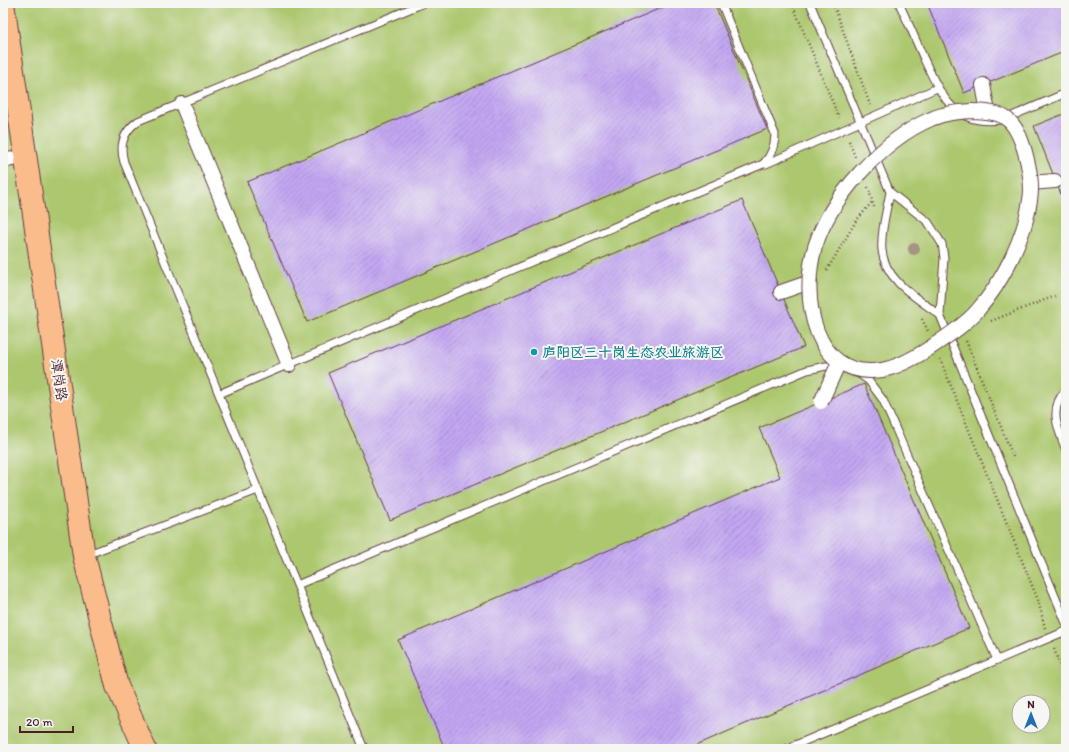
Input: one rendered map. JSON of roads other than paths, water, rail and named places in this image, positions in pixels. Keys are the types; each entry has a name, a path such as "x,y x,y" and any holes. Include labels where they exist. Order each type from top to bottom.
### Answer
{"main road":[{"name":"潭岗路","path":"3,3 9,78 26,156 84,556 117,686 145,749"}],"street":[{"path":"983,85 988,112"},
{"path":"182,104 289,365"},
{"path":"988,112 1006,117 1013,124 1022,142 1028,163 1031,183 1030,201 1024,225 1008,268 976,312 949,335 918,355 889,368 872,371 859,370 839,362 827,351 819,338 811,309 810,282 815,247 822,228 841,198 861,172 898,138 931,119 946,114 988,112"},
{"path":"3,161 26,156"},
{"path":"1031,183 1055,181"},
{"path":"781,292 810,282"},
{"path":"821,402 839,362"}],"lane":[{"path":"364,749 122,154 123,138 138,121 424,3"},
{"path":"721,3 775,134 774,148 771,154 758,167"},
{"path":"810,3 890,192 928,222 942,244 944,258 940,315 1066,623"},
{"path":"900,3 938,88 950,106 958,112 977,120 986,121 1005,118 1066,93"},
{"path":"219,394 758,167 938,88"},
{"path":"890,192 882,250 886,266 893,278 940,315"},
{"path":"297,585 807,370 826,366 836,366 857,373 868,380 883,400 996,660"},
{"path":"1066,390 1059,400 1055,416 1058,432 1066,450"},
{"path":"84,556 258,490"},
{"path":"786,749 1066,631"}],"place":[{"name":"庐阳区三十岗生态农业旅游区","path":"534,352"}]}
